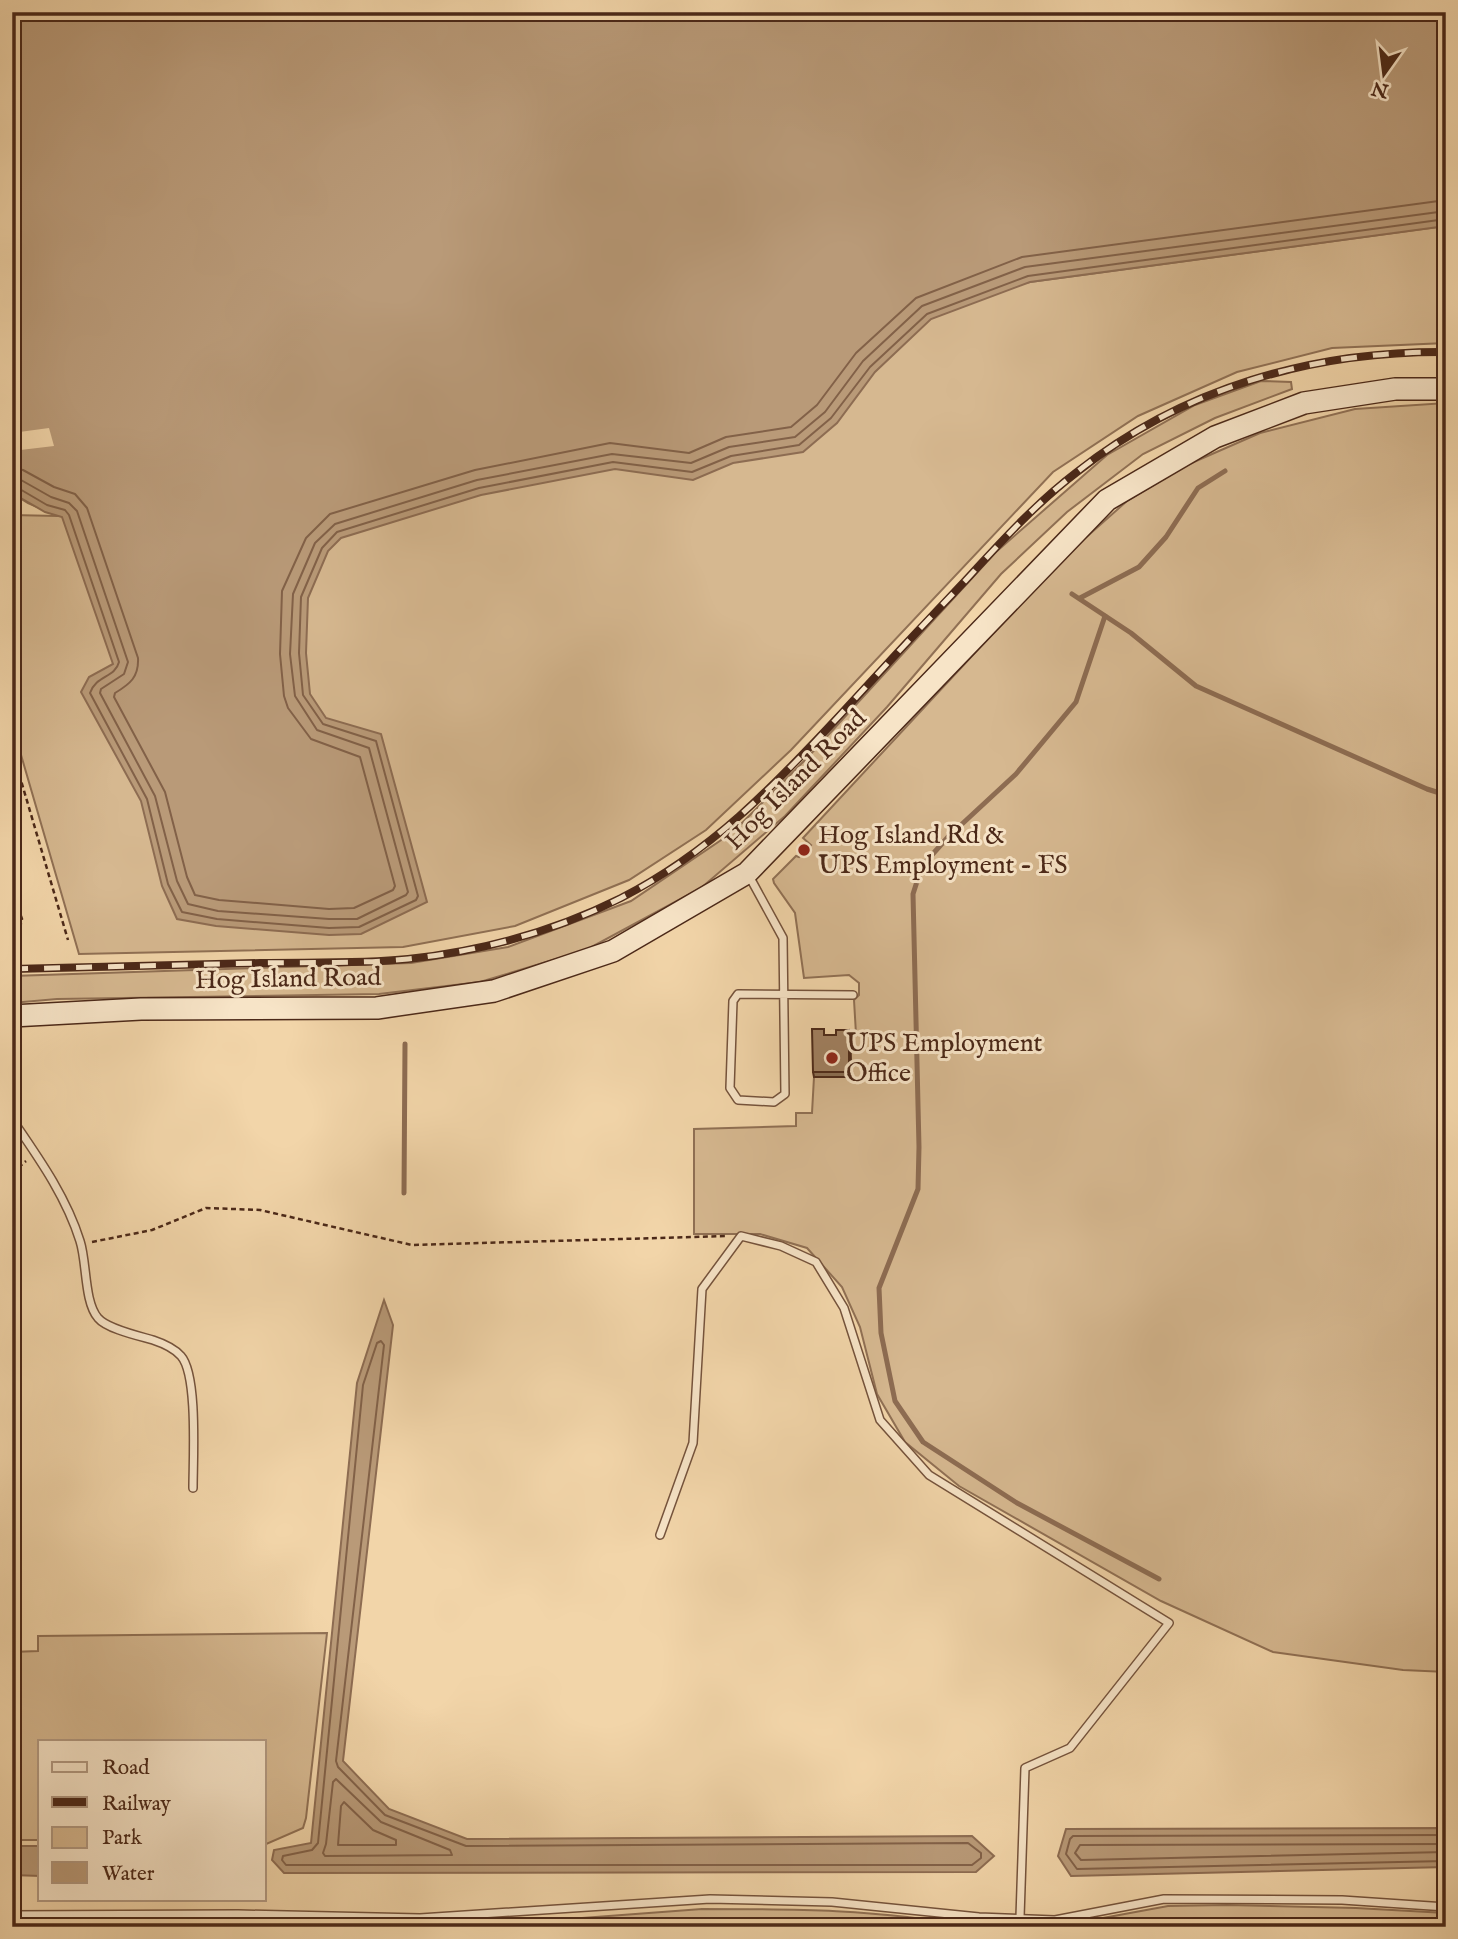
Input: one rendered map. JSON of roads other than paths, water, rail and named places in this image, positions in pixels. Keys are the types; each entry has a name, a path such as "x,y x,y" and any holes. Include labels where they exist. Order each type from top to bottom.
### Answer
{"street":[{"name":"Hog Island Road","path":"12,1016 141,1009 377,1008 494,991 612,951 747,873 1107,500 1215,437 1304,403 1395,389 1446,389"}],"lane":[{"path":"747,873 783,938 784,993 785,1094 774,1102 738,1100 730,1088 733,1000 738,994 784,993 853,995"},
{"path":"12,1119 56,1189 81,1245 91,1303 99,1319 162,1343 182,1356 193,1394 193,1488"},
{"path":"660,1535 693,1443 702,1289 741,1236 781,1246 816,1262 844,1308 880,1420 929,1475 1169,1623 1070,1748 1025,1768 1020,1917"},
{"path":"12,1915 238,1914 420,1918 710,1899 832,1902 979,1917 1055,1920 1164,1899 1342,1900 1446,1907"}],"water":[{"path":"12,12 1446,12 1446,226 1030,282 931,319 875,372 837,423 803,452 733,463 693,480 615,469 481,495 341,538 328,551 308,598 306,653 310,694 326,718 381,734 427,902 361,934 329,935 216,926 177,919 162,886 141,801 81,692 89,677 113,664 62,517 45,512 12,493"},
{"path":"384,1300 393,1325 343,1761 389,1809 467,1839 972,1836 994,1856 976,1872 284,1873 272,1860 274,1850 311,1843 357,1383"},
{"path":"1446,1828 1446,1867 1071,1876 1058,1856 1066,1829"},
{"path":"12,1846 38,1846 38,1876 12,1875"}],"waterway":[{"path":"1080,598 1139,567 1166,537 1198,488 1225,471"},
{"path":"1072,594 1131,633 1196,686 1446,795"},
{"path":"1105,616 1076,702 1016,774 948,837 922,866 913,894 918,1189 879,1288 881,1333 895,1401 923,1442 1017,1503 1159,1579"},
{"path":"404,1193 405,1044"}],"railway":[{"path":"12,969 408,959 463,951 518,938 596,910 654,880 712,839 739,816 815,741 1018,524 1062,484 1118,443 1205,397 1251,380 1298,367 1347,359 1396,353 1446,352"}],"place":[{"name":"Hog Island Rd & UPS Employment - FS","path":"804,850"},
{"name":"UPS Employment Office","path":"832,1058"}]}
